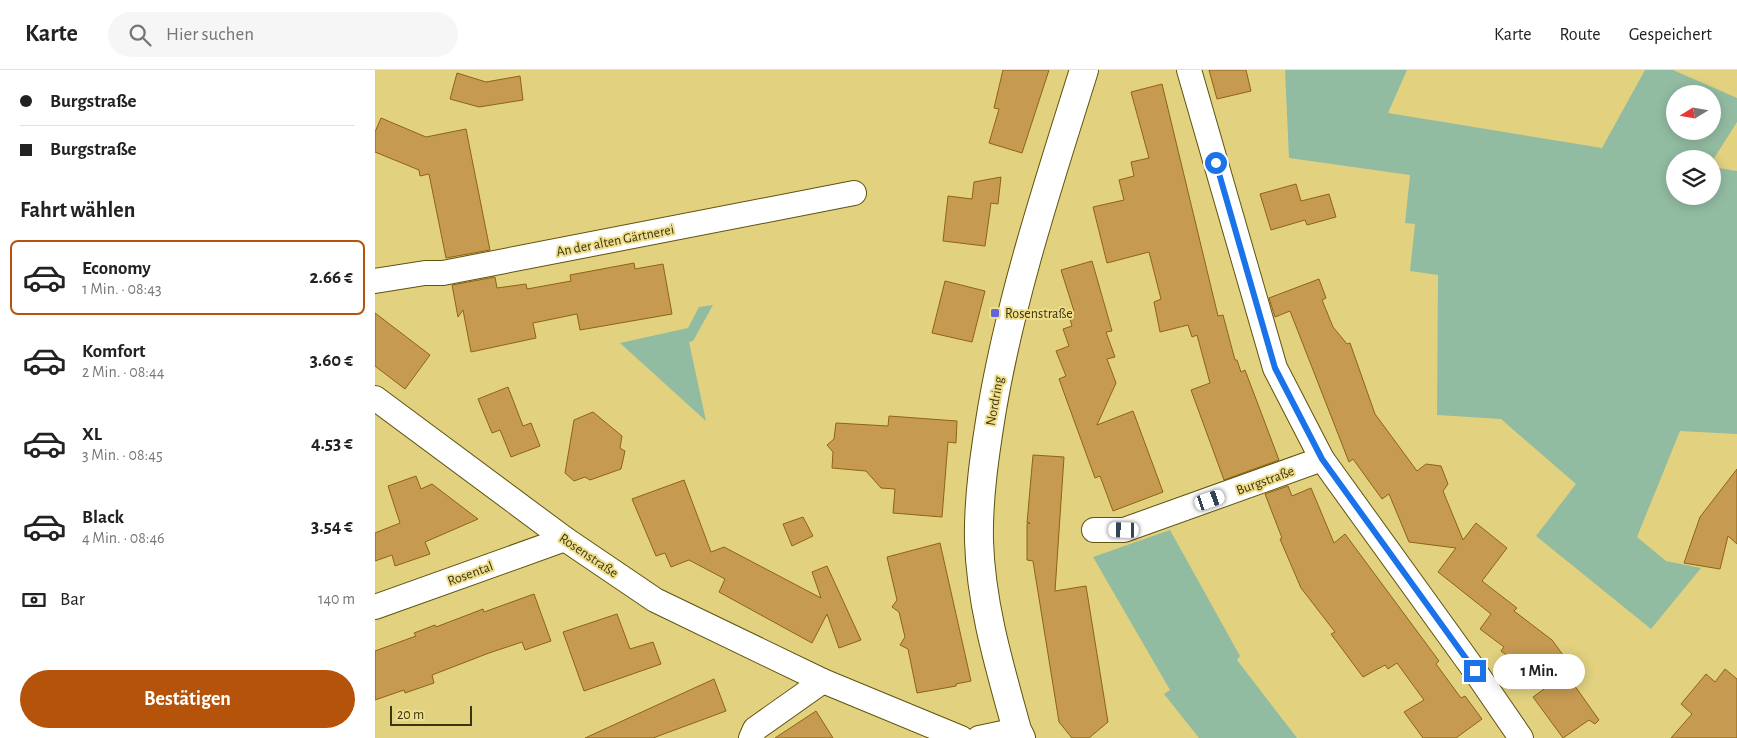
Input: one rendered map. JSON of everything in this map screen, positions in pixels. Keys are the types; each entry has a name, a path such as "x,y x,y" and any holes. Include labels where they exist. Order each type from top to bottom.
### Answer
{"street":[{"name":"Nordring","path":"1019,734 991,636 979,541 985,451 1008,325 1036,223 1084,70"},
{"path":"1189,70 1275,368 1322,459 1521,738"},
{"name":"An der alten Gärtnerei","path":"375,281 425,273 443,273 854,193"},
{"name":"Rosenstraße","path":"375,398 565,539 655,600 823,681 961,738"},
{"name":"Burgstraße","path":"1093,530 1124,530 1322,459"},
{"name":"Rosental","path":"375,607 565,539"},
{"path":"751,738 755,729 823,681"},
{"path":"979,738 1019,734"}],"green space":[{"path":"1285,70 1407,70 1388,113 1602,148 1645,70 1673,70 1707,85 1666,85 1666,140 1721,140 1721,91 1737,98 1737,122 1719,150 1666,150 1666,205 1721,205 1721,168 1737,171 1737,434 1680,431 1637,537 1666,561 1701,568 1651,629 1536,536 1576,484 1501,419 1437,415 1438,275 1410,271 1415,224 1405,223 1410,175 1289,158"},
{"path":"713,305 693,341 689,342 706,421 620,343 688,328 699,307"},
{"path":"1170,530 1240,656 1237,660 1297,738 1199,738 1164,694 1170,690 1093,557"}],"building":[{"path":"1003,70 1049,70 1022,153 989,143 999,109 994,108"},
{"path":"1209,70 1246,70 1251,91 1217,99"},
{"path":"457,73 486,82 520,76 523,100 479,107 450,99"},
{"path":"1162,84 1218,316 1223,315 1235,360 1237,360 1241,372 1245,370 1279,460 1224,480 1191,390 1210,383 1197,335 1192,337 1188,325 1160,332 1154,302 1161,299 1149,252 1107,263 1093,207 1124,200 1119,180 1134,176 1131,162 1149,158 1131,92"},
{"path":"381,118 426,137 466,129 490,250 446,258 429,174 420,176 419,170 375,152 375,132"},
{"path":"1001,177 998,204 991,203 985,246 943,241 948,196 972,199 974,182"},
{"path":"1296,184 1301,201 1329,194 1336,217 1307,225 1305,220 1271,230 1260,194"},
{"path":"1092,261 1112,331 1106,332 1115,357 1107,359 1116,383 1097,425 1133,411 1163,492 1113,511 1100,476 1095,478 1059,379 1066,376 1056,351 1069,346 1063,329 1072,326 1068,313 1074,311 1061,270"},
{"path":"634,263 635,269 663,264 672,314 580,330 577,314 533,323 536,338 471,352 463,310 458,317 452,285 495,277 497,288 526,284 527,289 571,281 570,275"},
{"path":"1319,279 1326,298 1322,300 1333,327 1347,344 1350,343 1375,414 1417,471 1426,464 1441,466 1448,484 1443,491 1463,540 1476,523 1507,548 1482,581 1517,608 1514,611 1552,640 1574,670 1567,675 1599,720 1595,724 1589,720 1563,738 1533,697 1547,687 1501,651 1504,647 1480,629 1491,614 1438,572 1456,548 1409,542 1389,494 1382,499 1353,459 1349,462 1290,311 1275,317 1269,298"},
{"path":"945,281 985,291 972,342 932,333"},
{"path":"375,313 430,355 405,389 375,366"},
{"path":"508,387 523,426 531,423 540,446 511,457 500,430 492,433 478,399"},
{"path":"593,412 622,436 620,448 625,451 621,469 590,480 585,477 574,481 565,473 574,420"},
{"path":"889,416 957,421 956,443 948,442 942,517 893,513 895,489 881,488 866,471 832,468 833,452 827,445 834,439 836,423 888,426"},
{"path":"1033,455 1064,457 1055,591 1086,586 1108,722 1089,738 1072,738 1059,722 1033,561 1027,560 1027,524 1030,523 1027,523"},
{"path":"1737,469 1737,544 1728,536 1720,569 1684,563 1700,517"},
{"path":"416,476 421,489 432,484 478,519 425,542 430,554 395,566 392,555 375,561 375,533 400,523 388,486"},
{"path":"684,480 711,552 724,547 821,598 812,572 827,566 861,640 839,648 827,614 812,643 719,592 725,579 689,560 671,567 665,553 656,556 632,499"},
{"path":"1288,486 1292,496 1311,488 1334,543 1345,534 1439,661 1436,664 1461,698 1465,696 1482,719 1456,738 1423,738 1404,712 1424,700 1397,663 1388,669 1385,665 1363,677 1331,634 1335,632 1301,588 1280,539 1282,538 1265,494"},
{"path":"803,517 813,536 792,546 783,524"},
{"path":"940,543 971,681 956,684 956,686 917,693 908,649 900,645 905,637 899,612 892,607 897,600 887,557"},
{"path":"534,594 551,641 525,650 522,642 489,653 432,675 434,683 405,693 404,690 375,700 375,651 416,636 414,633 435,625 436,627 483,609 484,612"},
{"path":"617,614 630,649 653,642 661,664 584,691 563,632"},
{"path":"1725,669 1737,679 1737,738 1671,738 1692,714 1681,704 1706,674 1715,682"},
{"path":"714,679 726,711 653,738 585,738"},
{"path":"816,711 833,738 775,738"}],"place":[{"name":"Rosenstraße","path":"995,313"}],"route":[{"path":"1216,163 1275,368 1322,459 1475,671"}]}
